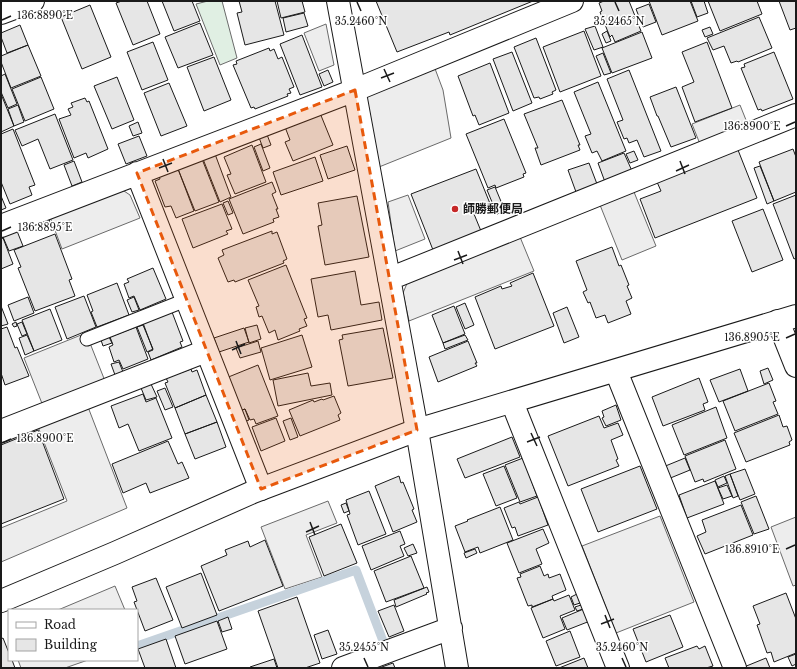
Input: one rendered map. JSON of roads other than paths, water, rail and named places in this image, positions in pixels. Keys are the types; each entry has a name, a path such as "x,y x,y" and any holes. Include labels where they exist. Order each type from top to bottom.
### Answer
{"street":[{"path":"1,13 33,1"},
{"path":"338,1 417,430 457,668"},
{"path":"1,226 355,90 572,1"},
{"path":"389,279 796,115"},
{"path":"137,173 260,489"},
{"path":"1,601 260,489 417,430 787,319 796,366"},
{"path":"1,430 206,350"},
{"path":"616,371 735,668"},
{"path":"512,402 618,668"},
{"path":"343,668 451,628"}],"lane":[{"path":"87,339 186,300"}],"waterway":[{"path":"138,646 356,570 383,641"}],"place":[{"name":"師勝郵便局","path":"455,209"}]}
